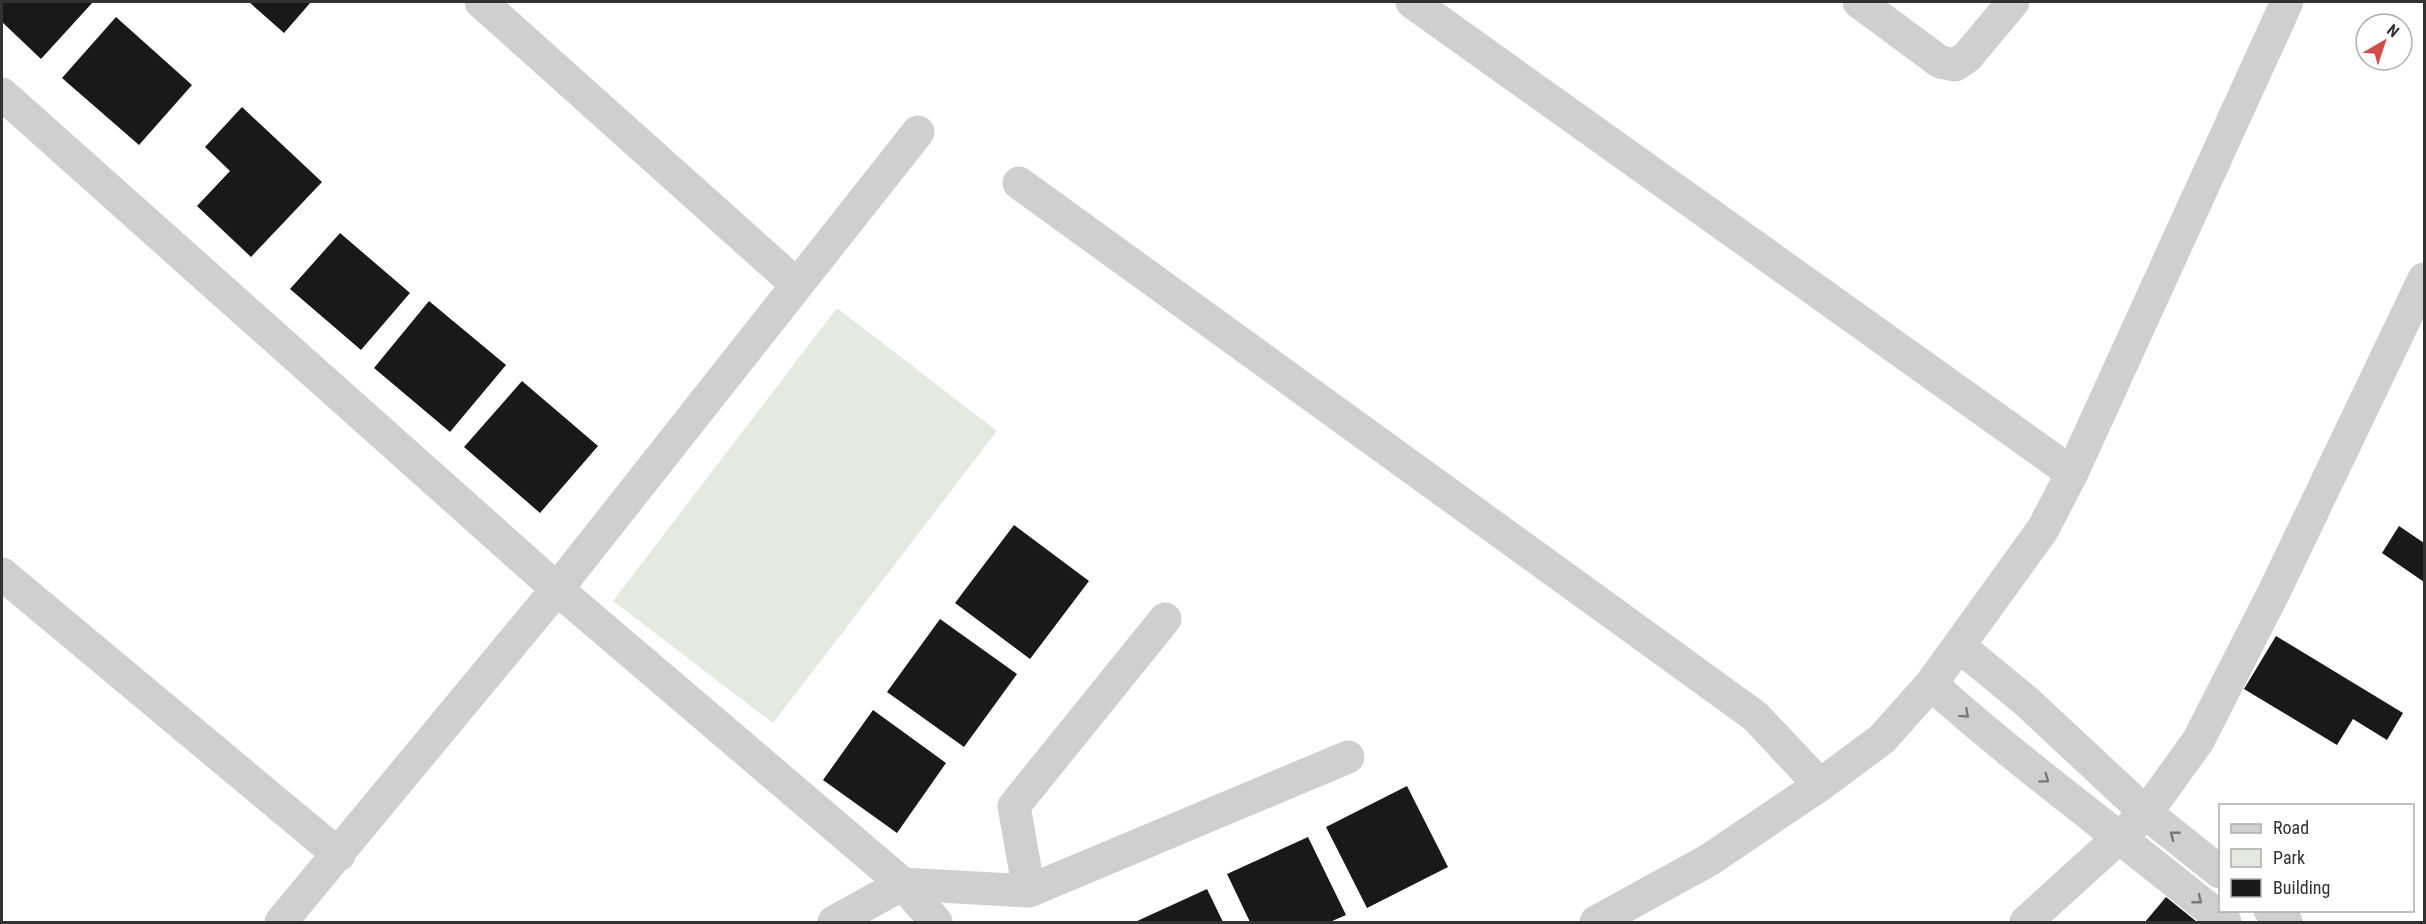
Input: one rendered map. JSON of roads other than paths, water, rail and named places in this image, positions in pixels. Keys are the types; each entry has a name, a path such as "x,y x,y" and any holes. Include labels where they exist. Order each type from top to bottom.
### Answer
{"street":[{"path":"481,2 797,285"},
{"path":"1412,2 2072,473"},
{"path":"1859,2 1940,62 1955,65 1967,57 2013,2"},
{"path":"1596,922 1709,860 1820,785 1882,740 1931,684 2043,530 2072,473 2287,2"},
{"path":"2,94 557,589 903,884 936,922"},
{"path":"281,922 339,855 557,589 918,132"},
{"path":"1019,183 1755,716 1820,785"},
{"path":"2026,922 2146,813 2198,741 2274,592 2424,279"},
{"path":"2,574 339,855"},
{"path":"1029,891 1014,806 1165,619"},
{"path":"1959,646 2026,701 2146,813 2219,871"},
{"path":"1931,684 1998,744 2122,837 2225,922"},
{"path":"834,922 903,884 1029,891 1348,757"},
{"path":"2273,912 2286,922"}]}
